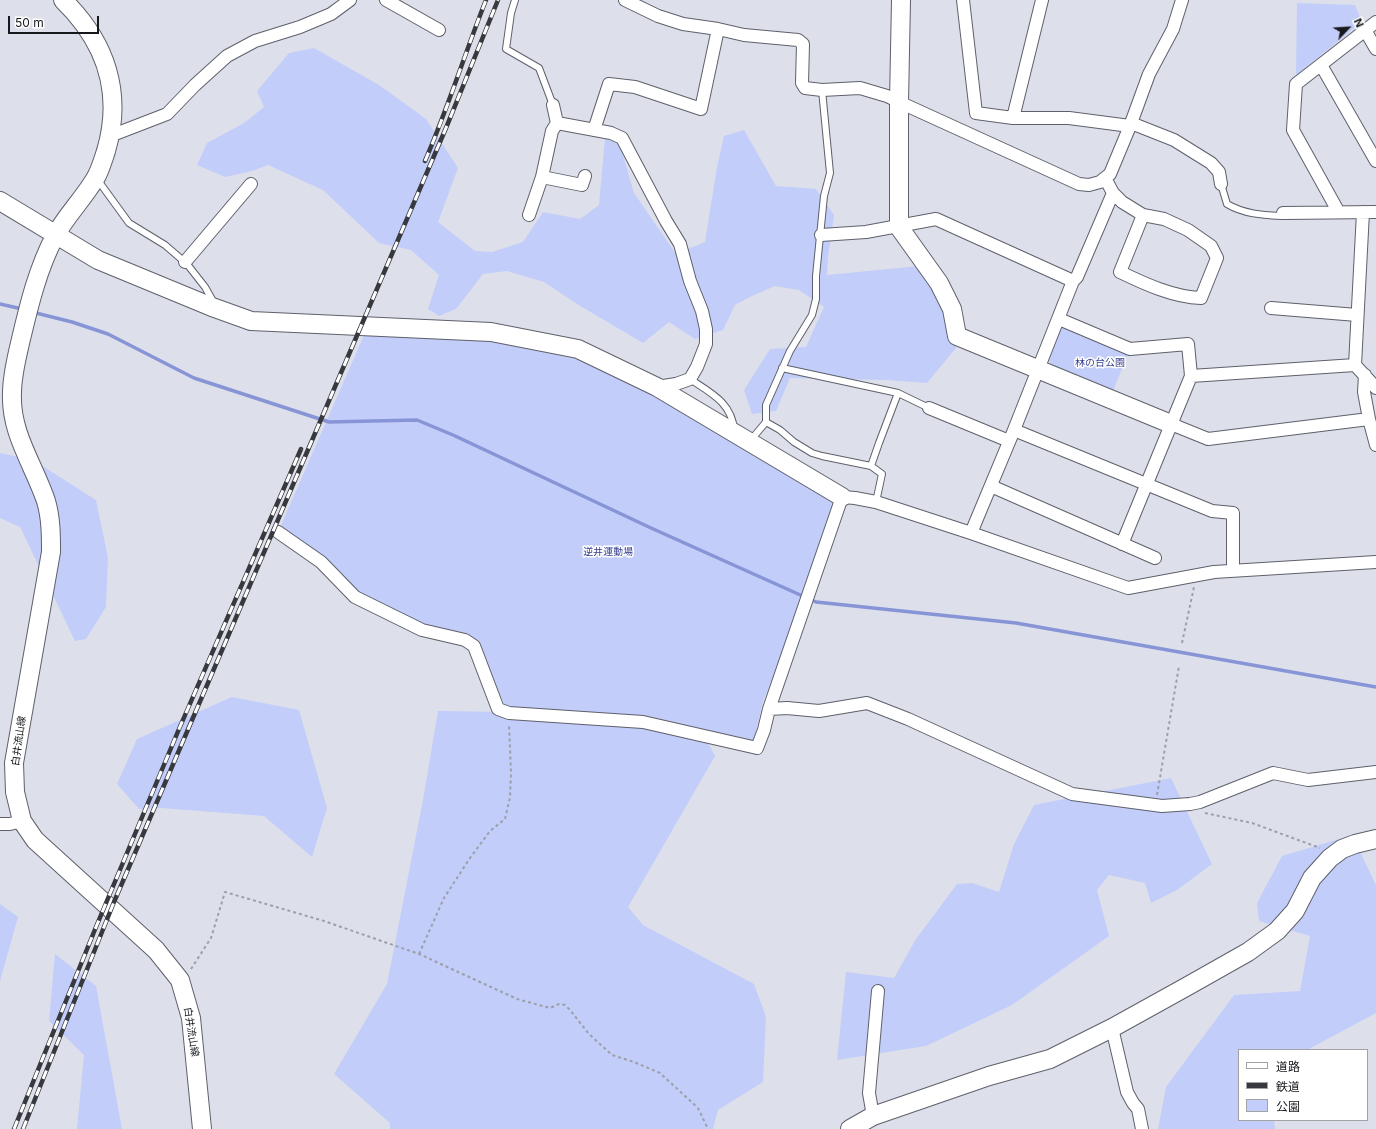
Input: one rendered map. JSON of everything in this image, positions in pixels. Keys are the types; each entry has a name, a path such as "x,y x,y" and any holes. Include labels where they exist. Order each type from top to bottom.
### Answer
{"street":[{"name":"白井流山線","path":"63,0 76,12 88,28 105,62 111,86 113,110 110,136 96,178 56,235 45,258 25,321 16,360 8,427 46,502 51,529 51,552 14,763 15,792 22,821 36,840 151,945 180,980 191,1018 202,1129"},
{"path":"110,136 166,114 195,84 227,56 255,41 300,27 330,14 350,0"},
{"path":"386,0 439,30"},
{"path":"901,0 899,226 939,283 952,309 957,336 1208,439 1369,419"},
{"path":"963,0 976,113 1013,118 1069,118 1131,125 1174,140 1211,163 1219,172 1221,184"},
{"path":"1013,118 1042,0"},
{"path":"632,1 658,16 683,24 718,29 744,35 798,40 803,44 802,83 806,88 822,90 860,88 887,96 1079,184 1089,186 1110,174 1131,125 1149,74 1173,29 1182,0"},
{"path":"1338,212 1293,130 1296,84 1376,22"},
{"path":"594,130 609,84 636,87 701,109 718,29"},
{"path":"1365,30 1376,50"},
{"path":"1321,65 1376,161"},
{"path":"529,215 542,177 552,131 557,123 553,105"},
{"path":"557,123 611,133 622,138 666,221 680,244 690,281 702,311 706,329 706,344 690,379 676,384 657,387"},
{"path":"542,177 582,185 585,176"},
{"path":"1105,178 1113,193 1122,202 1142,214 1164,219 1188,230 1211,246 1217,258 1201,298 1191,298 1174,294 1120,272 1142,214"},
{"path":"185,262 251,184"},
{"path":"971,533 1059,319 1073,281 1077,277 1113,193"},
{"path":"0,201 98,260 251,321 491,332 578,349 657,387 842,497 876,502 971,533 1128,588 1214,572 1376,562"},
{"path":"1363,212 1355,365 1376,388"},
{"path":"1283,213 1376,212"},
{"path":"821,235 866,232 936,219 1073,281"},
{"path":"1271,308 1357,315"},
{"path":"1059,319 1130,349 1188,344 1191,376 1122,544"},
{"path":"1191,376 1355,365"},
{"path":"1365,375 1364,392 1376,445"},
{"path":"929,408 1012,435 1147,483 1212,510 1233,513 1233,571"},
{"path":"991,486 1155,558"},
{"path":"278,532 321,562 355,597 422,630 465,640 474,646 498,709 509,713 643,722 757,748 842,497"},
{"path":"769,709 787,708 819,711 867,703 915,722 1072,794 1162,806 1200,802 1273,773 1308,780 1376,772"},
{"path":"0,824 10,824 22,821"},
{"path":"850,1129 873,1116 983,1078 1050,1058 1112,1028 1248,952 1268,938 1286,922 1295,911 1312,878 1330,858 1342,849 1354,844 1376,839"},
{"path":"873,1116 869,1093 878,991"},
{"path":"1112,1028 1128,1092 1133,1103 1138,1109 1142,1129"}],"lane":[{"path":"515,0 506,49 538,68 553,105"},
{"path":"766,422 766,405 790,351 812,315 816,299 816,276 824,196 830,173 822,90"},
{"path":"96,178 129,223 165,245 185,262 218,309"},
{"path":"1221,184 1227,204 1236,209 1282,216 1283,213"},
{"path":"782,368 898,393 929,408"},
{"path":"690,379 712,394 727,408 742,437 766,422"},
{"path":"872,466 898,393"},
{"path":"766,422 812,453 872,466 882,474 876,502"}],"path":[{"path":"1182,642 1196,575"},
{"path":"1155,804 1179,666"},
{"path":"419,954 444,898 470,858 490,831 505,819 510,796 511,772 509,713"},
{"path":"1200,802 1204,813 1252,823 1300,840 1322,848 1330,858"},
{"path":"180,980 194,967 210,938 225,892 324,921 419,954 517,999 550,1008 559,1004 565,1005 589,1034 612,1055 660,1073 698,1108 708,1129"}],"green space":[{"path":"1297,3 1355,5 1362,22 1296,75"},
{"path":"314,48 379,85 426,119 458,168 438,222 475,251 492,252 523,242 543,212 580,219 599,205 605,138 620,145 634,193 676,254 705,242 717,167 724,136 744,130 776,186 816,189 834,215 827,275 919,266 946,310 956,348 927,383 886,380 790,378 776,411 752,414 744,390 770,349 806,347 824,307 799,290 775,286 750,297 735,305 723,330 695,339 669,322 643,343 577,304 544,282 507,271 483,274 456,309 439,316 428,309 439,275 411,250 379,243 323,190 268,165 252,171 225,177 197,165 207,143 244,123 264,107 257,91 289,53"},
{"name":"林の台公園","path":"1062,325 1129,351 1113,391 1052,366 1048,358"},
{"name":"逆井運動場","path":"368,326 578,349 842,497 812,585 763,701 754,741 702,732 715,756 628,907 643,925 754,984 766,1017 763,1082 718,1110 713,1129 390,1129 390,1123 334,1074 387,984 423,800 438,711 508,712 499,692 465,640 422,630 355,597 278,532"},
{"path":"0,453 33,460 96,500 108,558 106,607 86,639 75,641 20,527 0,518"},
{"path":"232,697 299,710 327,808 312,857 264,816 161,808 139,809 117,784 137,739"},
{"path":"1171,778 1212,864 1177,890 1151,903 1145,883 1109,875 1097,890 1109,936 1012,1005 926,1046 837,1060 846,972 894,978 916,939 957,884 972,883 999,892 1014,844 1034,805"},
{"path":"1352,835 1376,885 1376,1013 1309,1049 1238,1049 1238,1121 1274,1121 1275,1129 1158,1129 1166,1087 1234,995 1300,991 1310,936 1259,921 1257,903 1282,856"},
{"path":"0,904 18,917 0,981"},
{"path":"55,954 96,986 122,1129 77,1129 84,1055 49,1021"}],"waterway":[{"path":"0,304 22,309"},
{"path":"32,312 72,322 108,334 194,378 329,422 417,420 453,435 651,528 816,602 1016,623 1376,687"}],"railway":[{"path":"425,161 486,0"},
{"path":"23,1129 114,902 446,128 498,0"},
{"path":"14,1129 96,927 179,729 301,449"}]}
